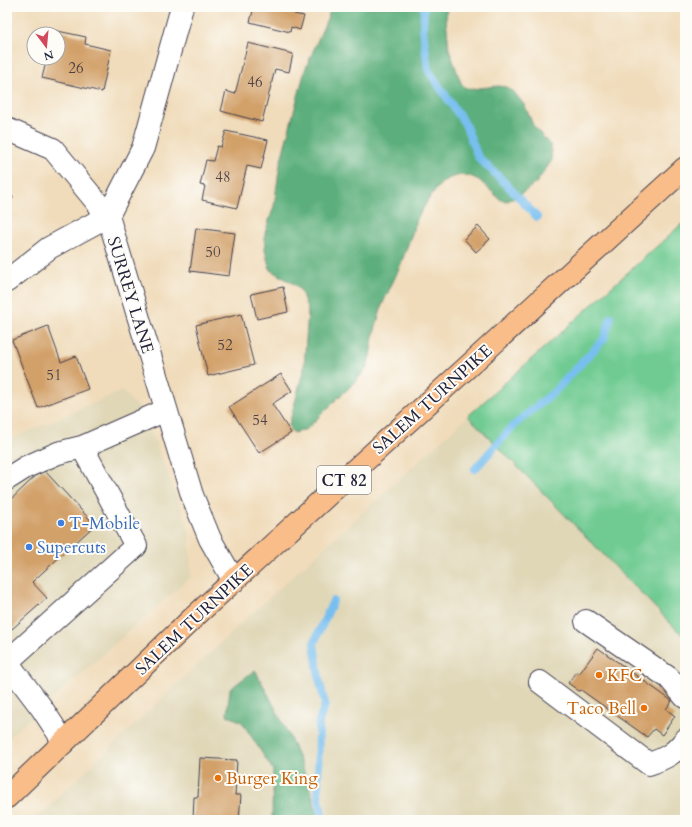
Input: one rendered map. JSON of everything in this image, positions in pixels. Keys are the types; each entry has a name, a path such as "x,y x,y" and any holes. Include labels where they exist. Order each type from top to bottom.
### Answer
{"main road":[{"name":"SALEM TURNPIKE","path":"7,797 187,623 685,168"}],"street":[{"name":"SURREY LANE","path":"182,7 143,148 108,216 192,495 210,539 234,581"},
{"path":"7,129 53,149 108,216 49,248 7,281"},
{"path":"7,479 26,467 58,452 82,447 166,410"},
{"path":"64,742 41,707 7,662 136,546 82,447"},
{"path":"586,621 669,678 685,698"},
{"path":"540,682 649,764 667,758 685,740"}],"shaded area":[{"path":"122,391 144,413 190,532 191,577 7,739 7,443 13,438"},
{"path":"468,416 685,638 685,820 318,820 305,776 283,725 255,670 242,722 273,770 272,820 34,820 235,629"}],"green space":[{"path":"332,7 447,7 446,18 449,49 461,83 466,88 472,89 498,86 506,87 514,92 525,106 533,125 550,145 552,160 537,182 517,197 507,201 501,200 479,180 470,176 461,175 452,177 444,181 437,188 418,217 399,269 382,305 366,369 354,383 307,429 293,433 290,430 289,425 304,368 308,311 301,291 294,284 270,270 265,250 265,233 274,206 280,164 305,70"},
{"path":"685,221 685,638 468,416"},
{"path":"255,670 283,724 300,762 318,820 272,820 273,770 242,722 227,715 230,689"}],"building":[{"path":"254,7 296,7 294,14 304,16 300,30 291,27 290,32 250,22"},
{"path":"66,33 86,37 85,44 111,50 102,92 42,78 45,66 66,66"},
{"path":"248,43 293,54 289,72 275,69 262,122 221,111 226,91 235,94"},
{"path":"226,131 268,140 261,169 247,166 237,208 202,200 205,186 200,185 206,160 213,161 217,146 221,147"},
{"path":"7,195 13,197 7,211"},
{"path":"478,226 490,239 476,252 464,239"},
{"path":"196,228 235,233 229,276 190,271"},
{"path":"283,287 288,312 257,319 251,294"},
{"path":"241,314 254,365 208,376 196,325"},
{"path":"48,326 61,362 76,356 88,389 38,408 12,340"},
{"path":"281,374 292,391 272,404 291,433 259,453 229,407"},
{"path":"43,469 95,525 32,582 47,598 12,629 7,624 7,503"},
{"path":"598,648 672,701 666,709 675,716 662,735 654,729 647,737 581,690 579,691 568,683 576,672 579,674"},
{"name":"Burger King","path":"200,758 237,760 235,795 241,795 239,820 193,820 194,797 198,797"}],"waterway":[{"path":"424,7 423,29 428,70 465,124 478,157 537,217"},
{"path":"475,469 513,426 555,391 604,339 611,317"},
{"path":"323,820 318,794 319,721 325,705 314,643 333,601"}],"place":[{"name":"T-Mobile","path":"61,523"},
{"name":"Supercuts","path":"29,547"},
{"name":"KFC","path":"599,675"},
{"name":"Taco Bell","path":"644,708"},
{"name":"Burger King","path":"218,778"}]}
